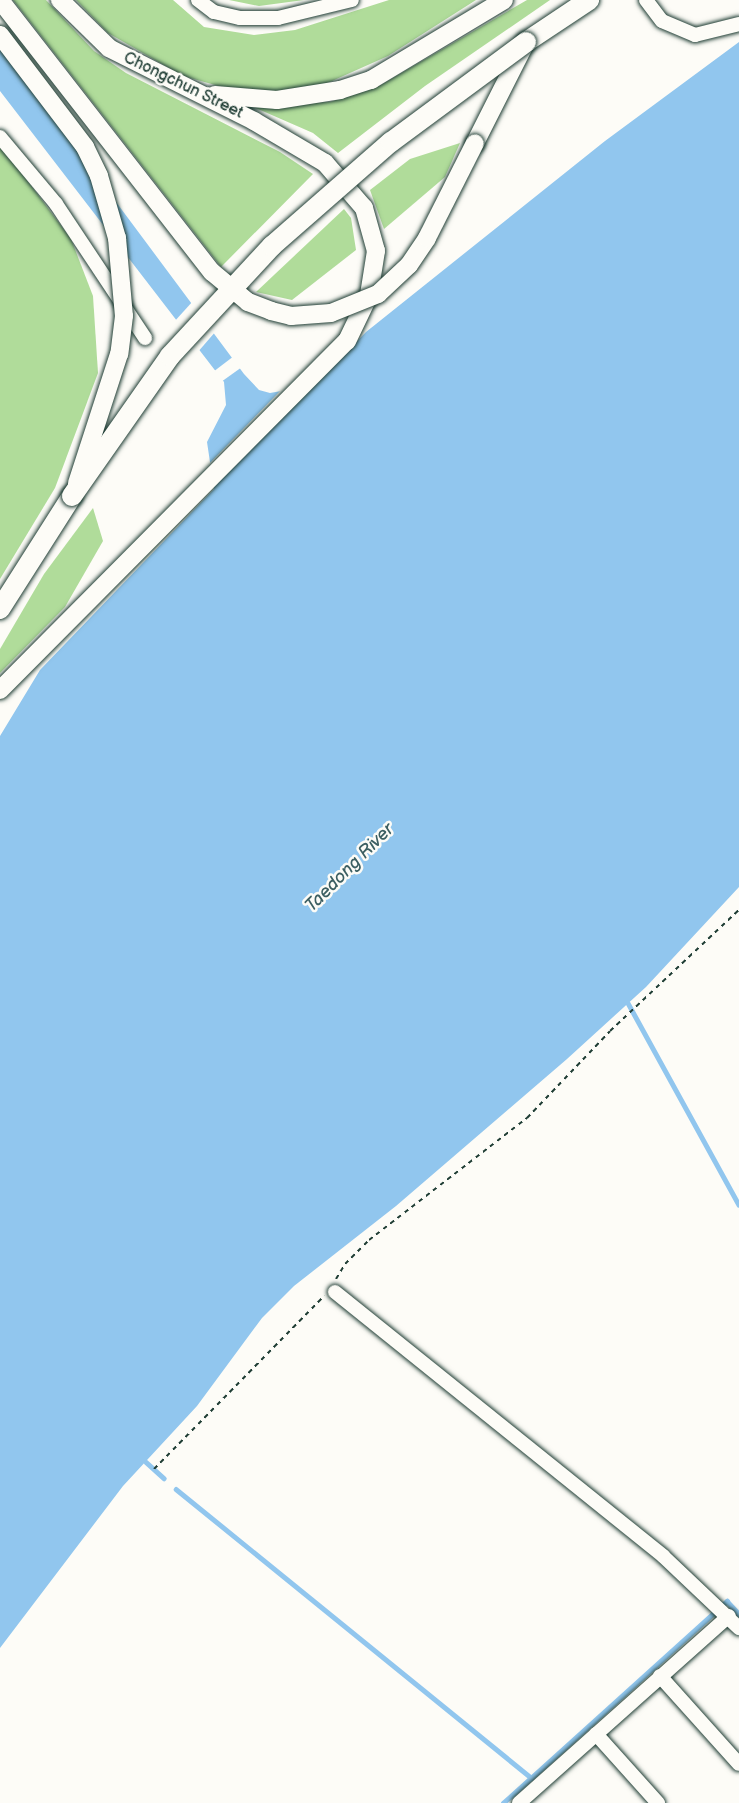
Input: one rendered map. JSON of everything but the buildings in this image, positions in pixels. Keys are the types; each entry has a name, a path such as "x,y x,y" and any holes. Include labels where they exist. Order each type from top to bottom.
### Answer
{"highway":[{"path":"0,609 52,522 170,356 272,246 391,142 526,42 589,0"}],"main road":[{"path":"0,0 212,272 248,302 291,316 350,309 378,294 409,265 427,238 526,42"},
{"name":"Chongchun Street","path":"0,690 327,363 357,326 369,295 376,251 364,208 325,164 254,121 109,48 60,0"},
{"path":"181,86 231,99 306,98 371,80 504,0"},
{"path":"0,35 85,147 99,176 117,238 124,316 120,354 72,496"}],"street":[{"path":"198,0 214,12 240,18 278,18 352,0"},
{"path":"646,0 662,21 695,34 739,24"},
{"path":"0,137 56,204 145,338"},
{"path":"331,1294 608,1510 729,1616 739,1628"},
{"path":"519,1803 729,1616"},
{"path":"660,1676 739,1764"},
{"path":"596,1734 658,1803"},
{"path":"531,1792 541,1803"}],"path":[{"path":"154,1469 321,1297 331,1294 345,1264 369,1240 527,1118 610,1031 739,910"}],"green space":[{"path":"13,0 46,0 94,51 126,73 280,152 313,174 221,267"},
{"path":"76,0 173,0 204,27 254,35 295,30 389,0 476,0 388,56 323,85 278,92 233,90 183,76 108,33"},
{"path":"229,0 304,0 259,6"},
{"path":"527,0 550,0 425,86 338,153 313,133 249,105 330,102 379,86"},
{"path":"460,143 445,177 384,229 370,190 410,159"},
{"path":"0,144 71,239 93,296 98,373 55,488 0,579"},
{"path":"344,209 351,218 356,250 292,300 256,292"},
{"path":"93,508 103,541 65,607 0,673 0,649 44,574"}],"water":[{"name":"Taedong River","path":"739,42 739,887 646,987 567,1059 396,1206 294,1286 262,1318 197,1406 123,1486 0,1648 0,736 40,670 214,489 207,442 226,405 224,382 0,91 0,46 244,374 259,390 270,393 315,385 366,332 605,141"}],"pier":[{"path":"193,301 216,331 197,353 174,322"},
{"path":"234,356 242,367 221,382 213,372"},
{"path":"312,382 210,487 206,467 282,389"}],"waterway":[{"path":"628,1003 739,1205"},
{"path":"146,1462 164,1478"},
{"path":"176,1489 531,1778 727,1601 739,1614"},
{"path":"503,1803 531,1778"}]}
